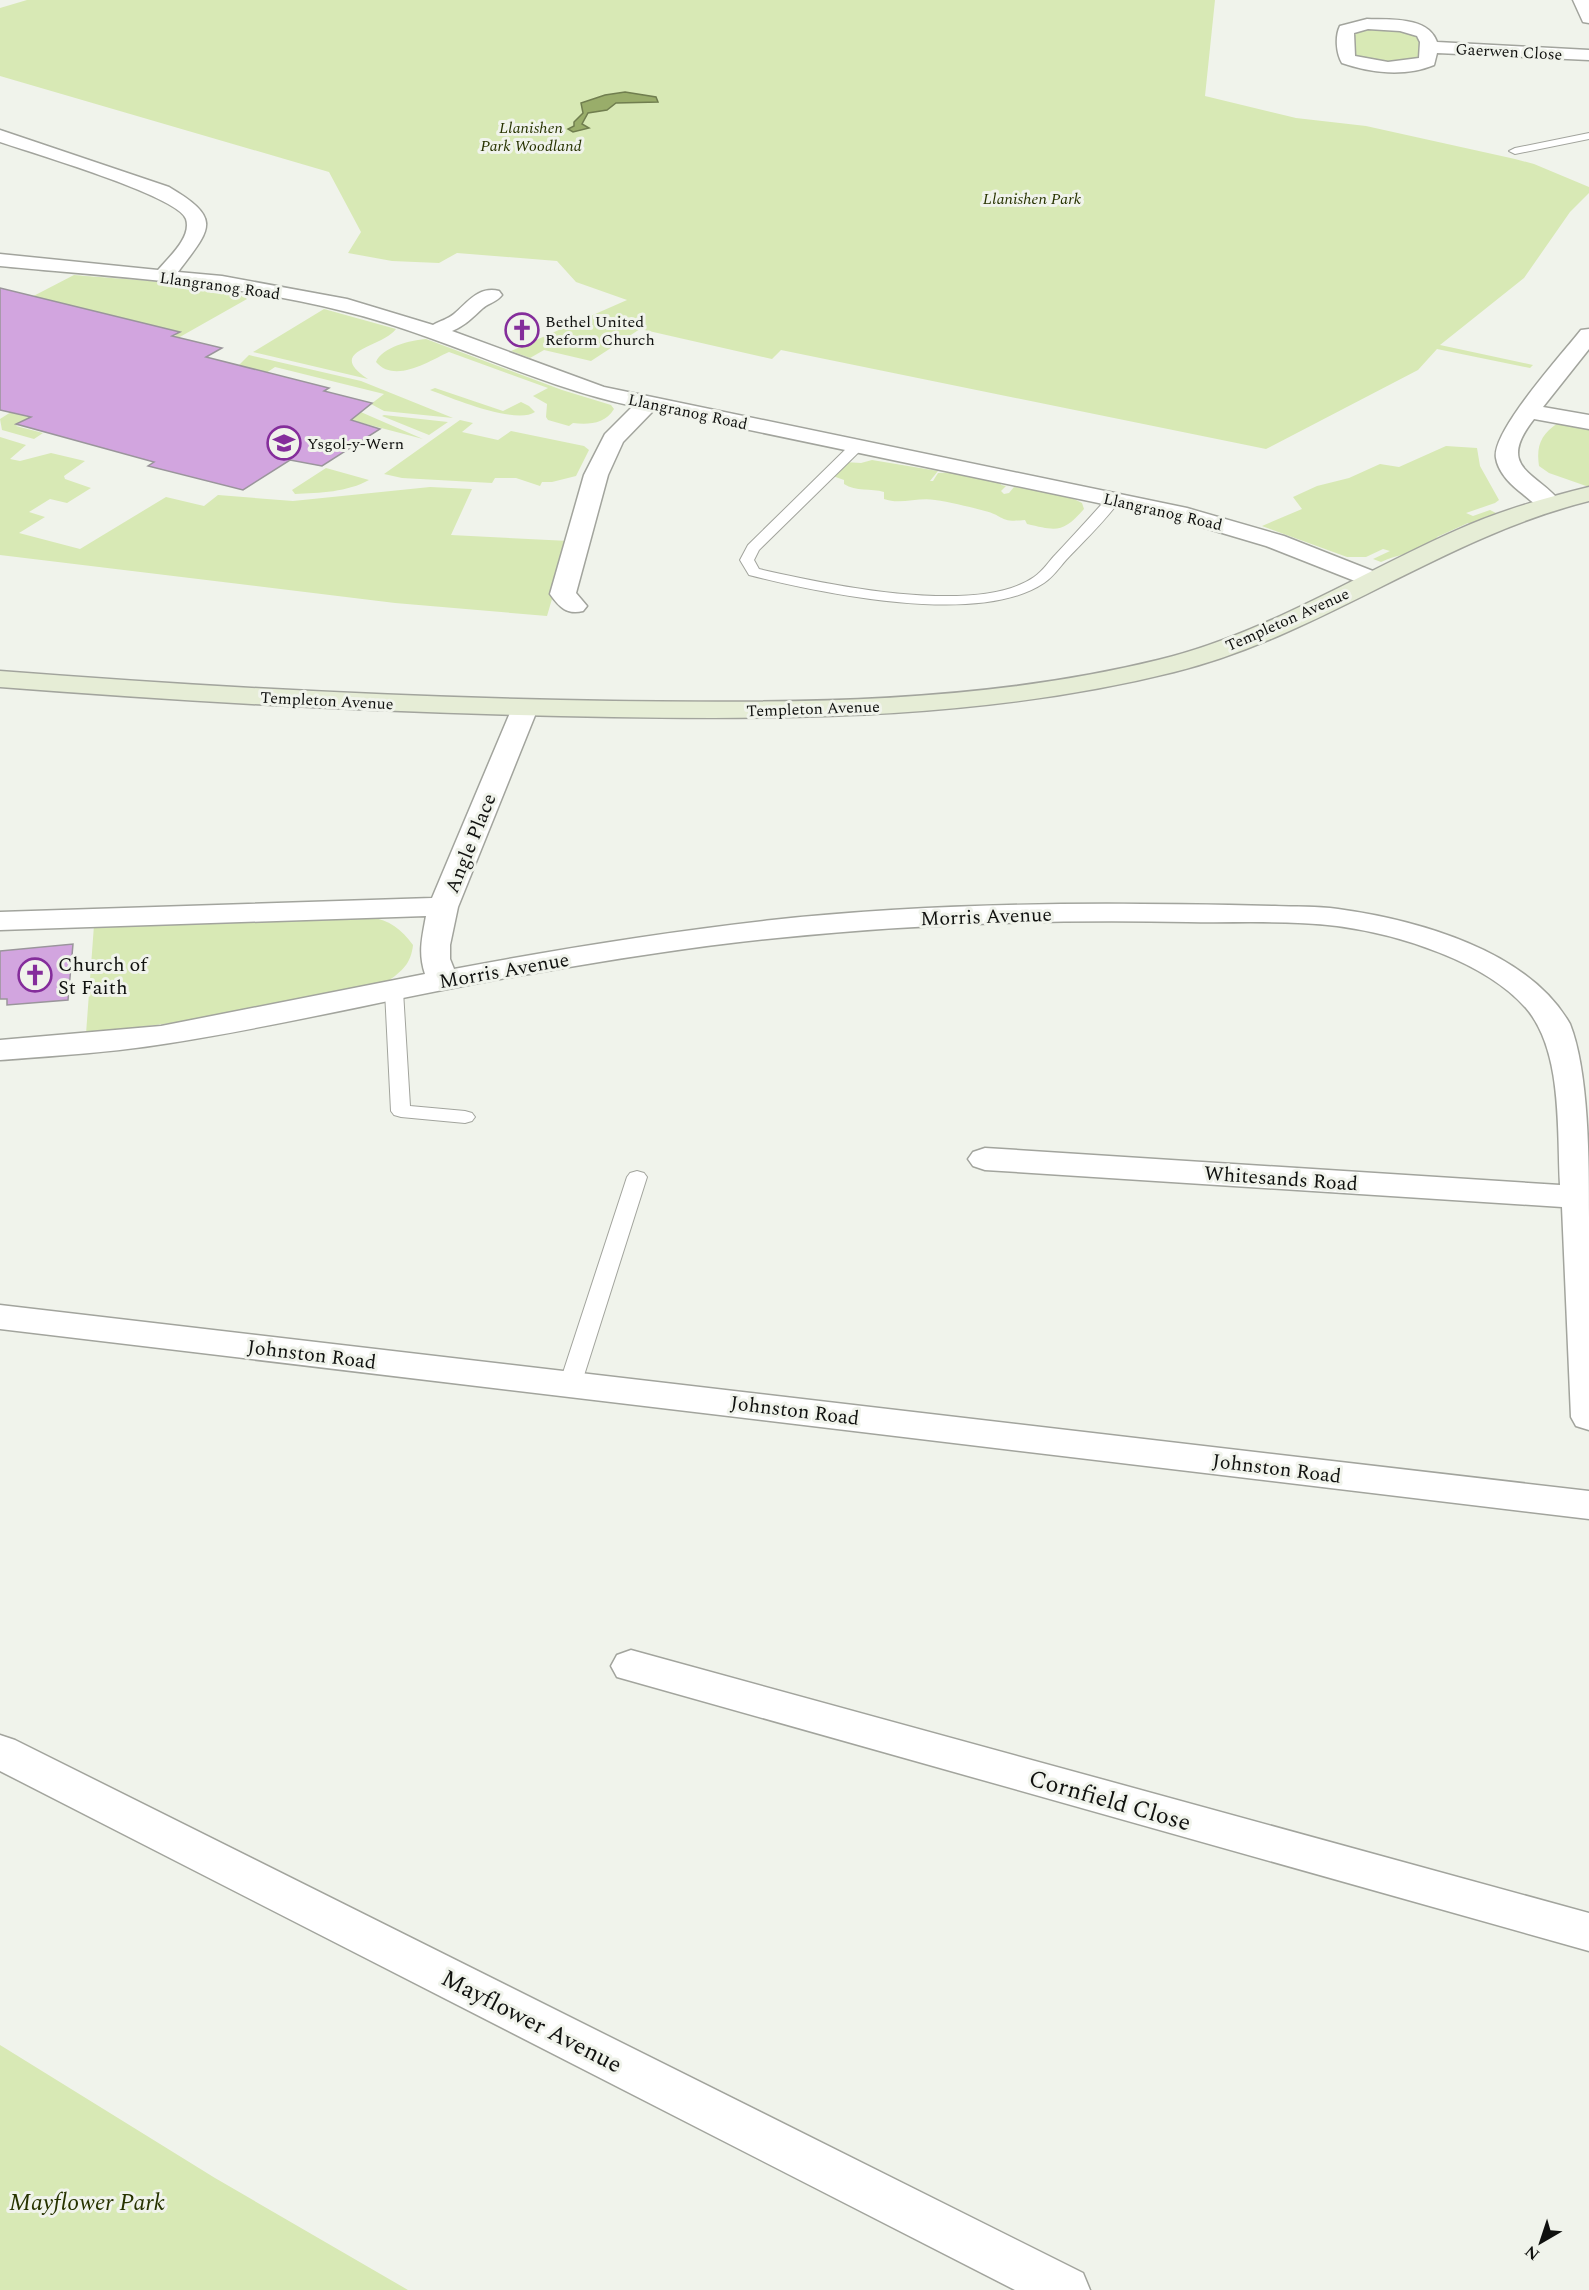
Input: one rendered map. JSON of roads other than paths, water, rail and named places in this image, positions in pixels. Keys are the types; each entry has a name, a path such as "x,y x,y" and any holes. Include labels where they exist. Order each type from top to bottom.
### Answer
{"street":[{"path":"1581,0 1589,18"},
{"name":"Gaerwen Close","path":"1367,24 1408,27 1426,35 1429,47 1428,61 1423,64 1406,66 1365,64 1348,59 1346,30 1356,25 1367,24"},
{"name":"Gaerwen Close","path":"1429,47 1589,55"},
{"path":"0,136 162,191 187,206 196,219 196,235 164,276"},
{"name":"Llangranog Road","path":"0,260 222,282 347,305 434,332 581,387 648,404 1179,513 1254,535 1374,580"},
{"path":"434,332 464,318 477,302 492,295"},
{"path":"1550,504 1524,483 1509,465 1509,440 1528,411 1589,335"},
{"path":"574,606 563,594 596,475 613,439 648,404"},
{"path":"1528,411 1589,422"},
{"name":"Templeton Avenue","path":"0,679 400,704 525,708 709,710 831,708 954,701 1063,687 1123,676 1203,655 1374,580 1478,530 1550,504 1589,494"},
{"name":"Angle Place","path":"443,980 435,959 435,945 443,907 525,708"},
{"path":"0,921 443,907"},
{"name":"Morris Avenue","path":"0,1050 159,1035 443,980 695,939 846,922 957,916 1119,912 1334,917 1367,922 1432,940 1491,967 1534,998 1552,1020 1563,1042 1569,1067 1589,1417"},
{"name":"Whitesands Road","path":"985,1159 1578,1197"},
{"name":"Johnston Road","path":"0,1317 1589,1505"},
{"name":"Cornfield Close","path":"631,1666 1589,1932"},
{"name":"Mayflower Avenue","path":"0,1752 1065,2290"}],"lane":[{"path":"1515,151 1589,136"},
{"path":"857,446 753,548 747,560 754,572 817,586 893,597 947,599 988,597 1019,591 1038,581 1114,499"},
{"path":"394,991 401,1111 465,1117"},
{"path":"570,1385 637,1177"}],"place":[{"name":"Bethel United Reform Church","path":"522,330"},
{"name":"Ysgol-y-Wern","path":"284,443"},
{"name":"Church of St Faith","path":"35,975"}],"park label":[{"name":"Llanishen Park Woodland","path":"531,136"},
{"name":"Llanishen Park","path":"1032,198"},
{"name":"Mayflower Park","path":"87,2202"}]}
